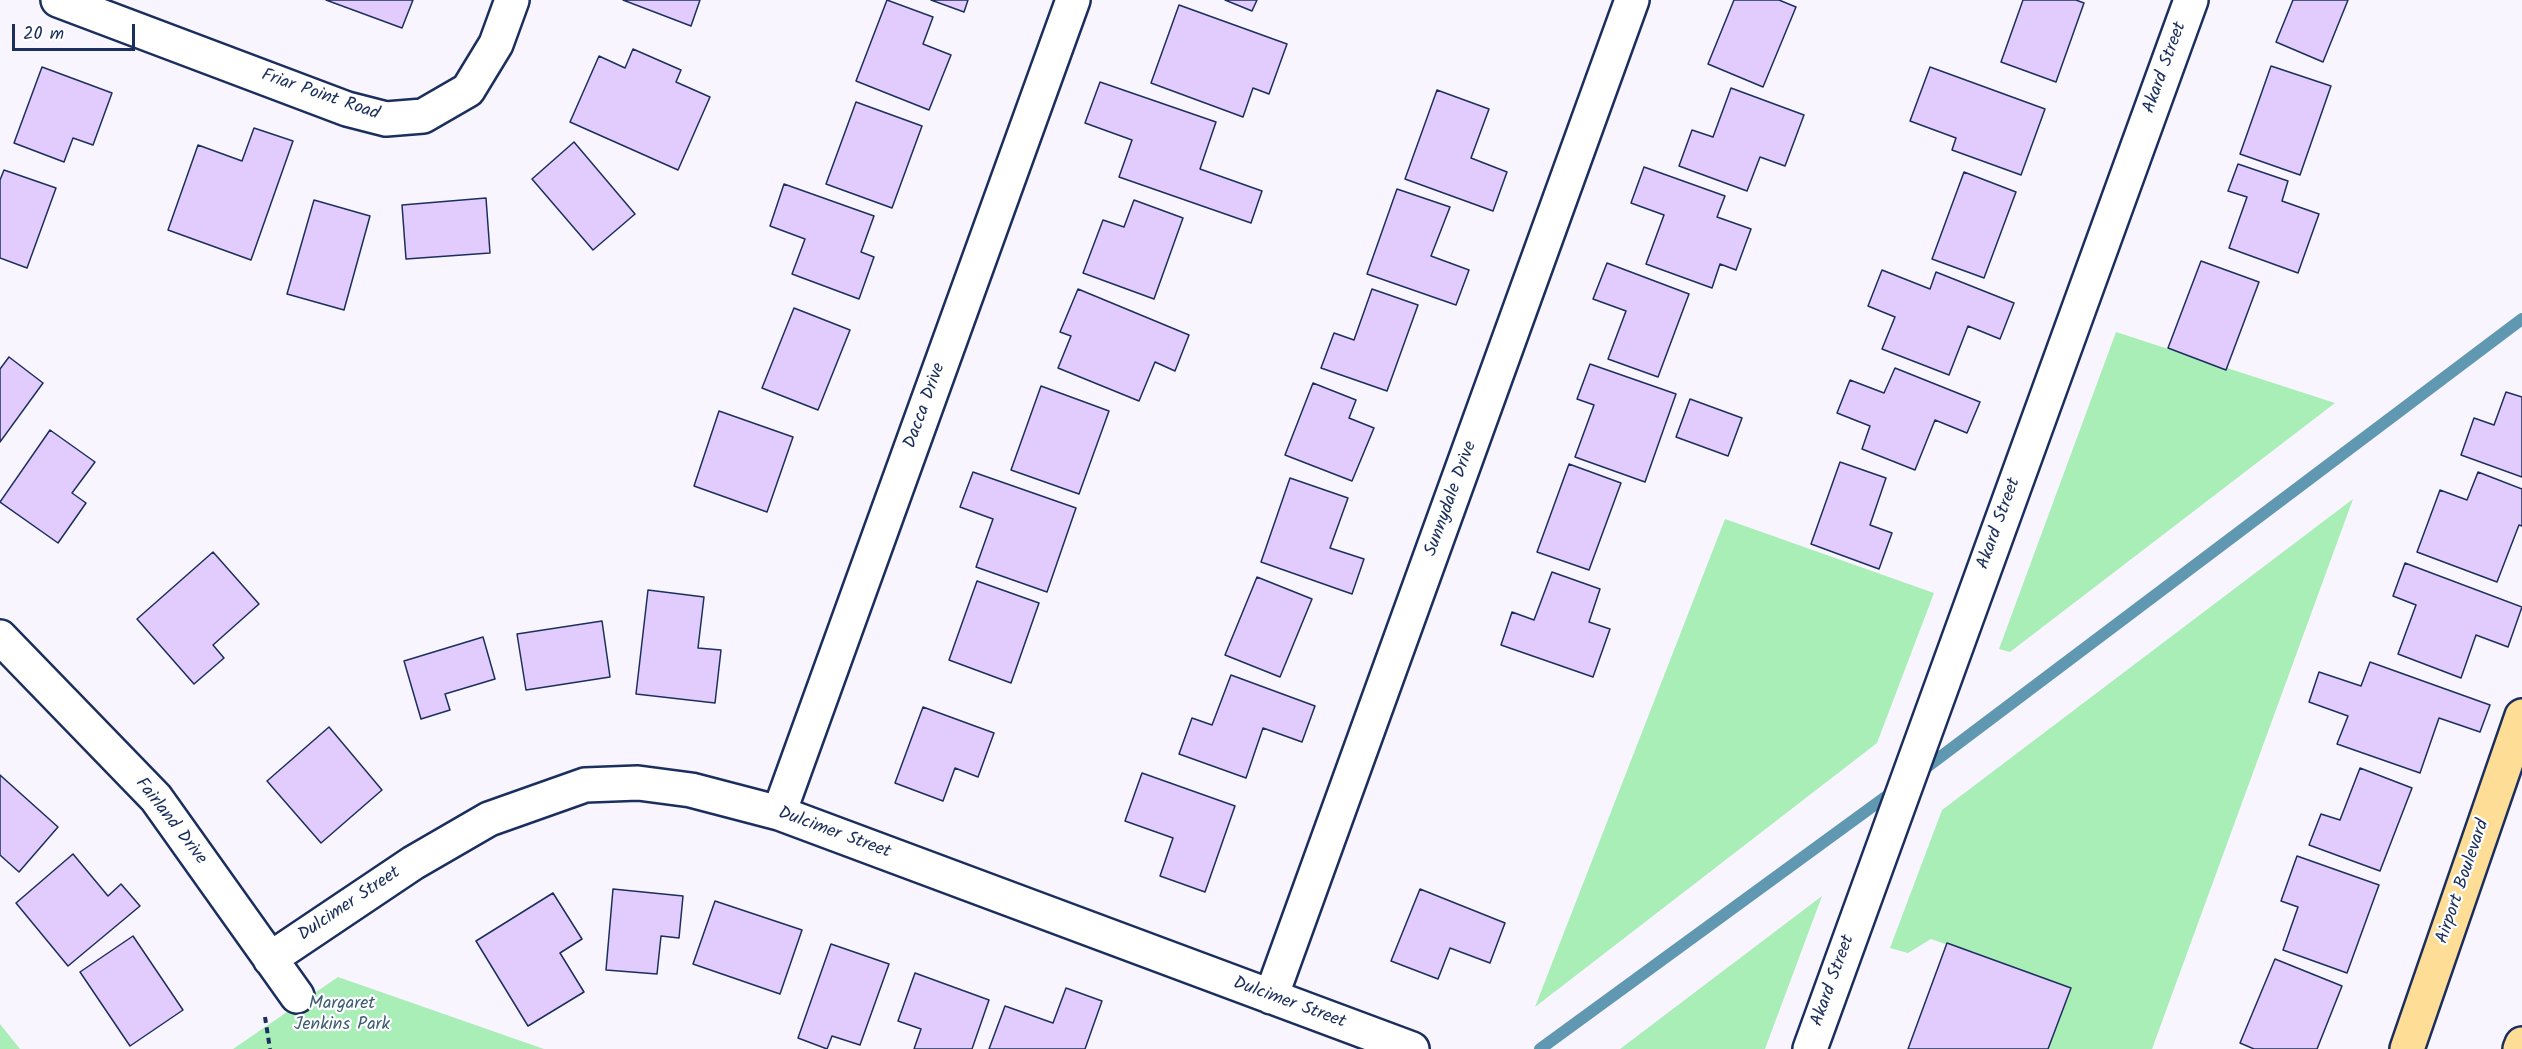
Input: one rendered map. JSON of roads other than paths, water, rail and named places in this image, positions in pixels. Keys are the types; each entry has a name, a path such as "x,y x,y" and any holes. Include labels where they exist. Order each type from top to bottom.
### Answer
{"main road":[{"name":"Airport Boulevard","path":"2407,1049 2514,760 2522,716"},
{"path":"2520,1049 2522,1044"}],"street":[{"name":"Friar Point Road","path":"58,0 357,112 386,119 423,116 468,90 496,44 512,0"},
{"name":"Dacca Drive","path":"779,813 1073,0"},
{"name":"Sunnydale Drive","path":"1271,997 1632,0"},
{"name":"Akard Street","path":"1810,1049 2191,0"},
{"name":"Fairland Drive","path":"0,637 156,798 297,996"},
{"name":"Dulcimer Street","path":"270,958 413,863 489,819 585,785 638,783 691,790 779,813 1413,1049"}],"waterway":[{"path":"1919,773 2522,319"},
{"path":"1540,1049 1895,790"}],"park label":[{"name":"Margaret Jenkins Park","path":"342,1015"}]}
